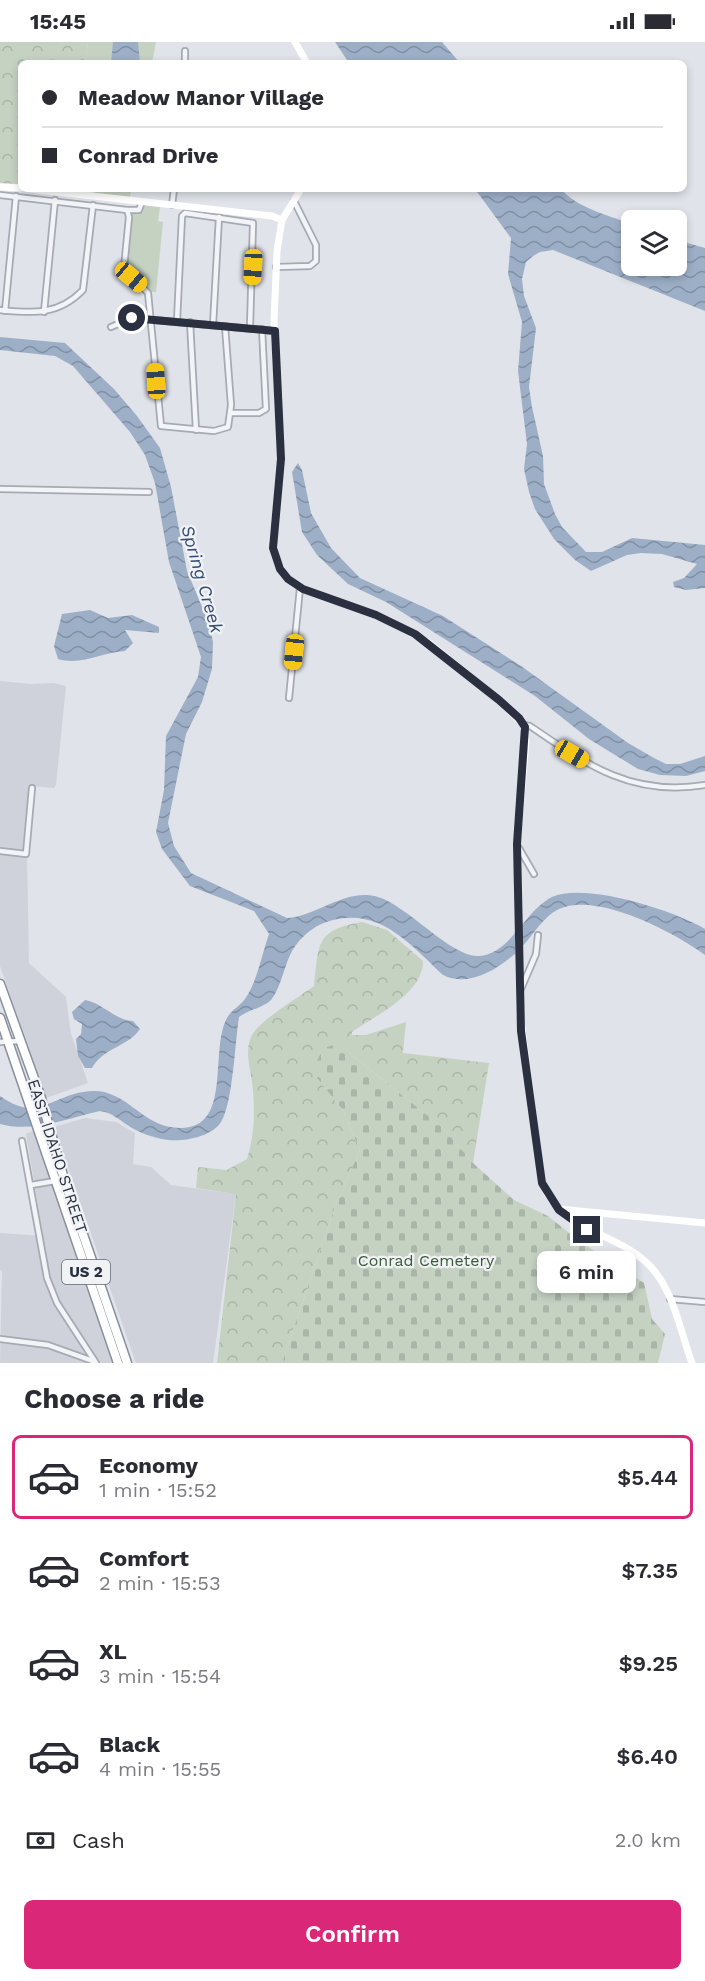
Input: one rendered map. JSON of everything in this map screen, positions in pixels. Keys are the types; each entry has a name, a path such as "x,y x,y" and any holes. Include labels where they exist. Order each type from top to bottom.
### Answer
{"highway":[{"name":"EAST IDAHO STREET","path":"0,984 40,1095 64,1208 118,1363"},
{"name":"EAST IDAHO STREET","path":"0,1018 4,1042 94,1265 127,1363"},
{"path":"64,1208 72,1218 94,1265"}],"main road":[{"path":"295,42 305,60"},
{"path":"0,188 18,188"},
{"path":"56,192 282,219"},
{"path":"299,192 282,219 276,267 275,331 281,459 273,548 280,569 300,588 376,615 415,634 499,700 524,725 526,741 517,840 521,1031 539,1172 546,1191 558,1209 576,1224 620,1244 642,1258 656,1272 670,1299 692,1363"},
{"path":"558,1209 705,1223"}],"street":[{"path":"184,60 186,51"},
{"path":"172,205 174,192"},
{"path":"0,195 128,210 139,210 142,202"},
{"path":"16,196 2,310 44,312 77,296 82,290 93,205"},
{"path":"44,312 55,200"},
{"path":"276,267 310,266 316,261 316,245 294,200"},
{"path":"128,210 124,268 146,290 152,319 160,425 196,430 224,429 229,423 231,413 225,326"},
{"path":"177,321 182,216 185,213 251,221 255,227 250,328"},
{"path":"213,325 219,217"},
{"path":"111,327 132,318 275,331"},
{"path":"190,322 196,430"},
{"path":"231,413 259,413 266,409 262,329"},
{"path":"0,489 148,492"},
{"path":"289,698 300,588"},
{"path":"524,725 528,725 588,763 629,783 656,788 705,785"},
{"path":"0,851 26,854 32,789"},
{"path":"517,840 521,853 534,874"},
{"path":"520,1001 524,980 536,954 538,935"},
{"path":"4,1042 21,1041"},
{"path":"22,1141 47,1278 57,1302 96,1363"},
{"path":"31,1185 59,1180"},
{"path":"670,1299 705,1302"},
{"path":"0,1339 48,1345 96,1363"}],"shaded area":[{"path":"0,681 31,684 54,683 66,686 56,785 54,788 31,786 25,850 0,848"},
{"path":"0,853 27,855 29,963 66,997 71,1034 88,1083 46,1098 0,966"},
{"path":"85,1118 116,1122 135,1133 133,1164 151,1167 171,1185 236,1194 213,1363 136,1363 54,1127"},
{"path":"35,1130 114,1363 0,1363 2,1271 0,1270 0,1233 43,1236 26,1134"}],"green space":[{"path":"0,42 88,42 85,60 18,60 18,184 0,183"},
{"path":"88,42 156,42 153,60 85,60"},
{"path":"95,192 131,192 130,198 95,194"},
{"path":"144,205 160,207 158,221 163,222 156,292 151,292 127,271 132,214 143,212"},
{"path":"362,922 387,930 423,961 421,973 407,993 385,1011 352,1032 352,1035 366,1035 406,1022 403,1053 489,1063 473,1163 443,1128 338,1044 317,1078 342,1109 360,1150 335,1207 282,1363 217,1363 236,1194 196,1188 198,1167 227,1170 247,1159 254,1117 248,1055 252,1035 271,1016 314,986 319,949 327,935 335,929"},
{"name":"Conrad Cemetery","path":"338,1044 443,1128 473,1163 514,1200 548,1216 579,1241 644,1283 652,1319 665,1334 658,1363 282,1363 335,1207 360,1150 342,1109 317,1078 317,1061 323,1048"}],"water":[{"path":"113,42 138,42 140,60 111,60"},
{"path":"335,42 442,42 457,60 347,60"},
{"path":"477,192 564,192 584,206 621,220 621,276 687,276 687,243 705,248 705,311 553,250 540,252 526,262 522,279 524,296 536,328 529,387 543,456 544,484 562,527 586,552 602,552 632,538 705,545 705,588 686,590 674,587 673,582 684,578 697,564 662,554 627,555 591,571 575,560 554,539 535,509 524,469 527,444 518,371 522,322 508,274 511,238"},
{"path":"0,337 65,343 114,389 160,448 171,487 187,571 208,621 213,642 212,669 202,702 186,734 168,823 174,846 191,873 287,918 309,913 354,896 378,897 403,910 456,949 479,956 490,953 509,940 542,903 552,897 567,893 607,896 673,914 705,929 705,955 675,936 635,917 614,910 575,905 553,913 517,952 501,965 482,975 462,979 443,975 407,941 380,924 366,919 333,920 312,929 296,945 271,1000 239,1017 233,1071 225,1113 221,1122 210,1132 186,1140 162,1139 139,1132 113,1115 100,1111 38,1126 0,1124 0,1096 26,1108 46,1105 67,1096 94,1091 115,1096 150,1119 170,1127 191,1127 204,1119 212,1106 216,1089 219,1051 227,1018 249,992 269,934 254,911 190,886 162,849 156,832 164,790 166,736 198,677 201,657 169,562 155,483 145,455 130,432 73,366 55,356 0,350"},
{"path":"298,463 302,470 311,513 331,548 360,578 443,616 521,666 628,743 654,758 666,764 680,764 705,756 705,771 686,776 660,775 638,769 589,739 535,696 386,602 348,584 317,555 302,532 292,472"},
{"path":"90,610 108,618 132,615 159,627 159,633 125,630 133,643 125,651 84,660 58,659 54,646 62,614"},
{"path":"85,1000 97,1004 120,1018 133,1021 140,1029 135,1035 103,1056 92,1068 85,1068 78,1056 76,1039 81,1034 82,1024 74,1019 72,1012"}],"route":[{"path":"132,318 275,331 281,459 273,548 280,569 288,579 303,589 376,615 415,634 499,700 523,724 526,741 517,844 521,1031 542,1183 559,1210 569,1220 587,1230"}],"water label":[{"name":"Spring Creek","path":"202,579"}]}
